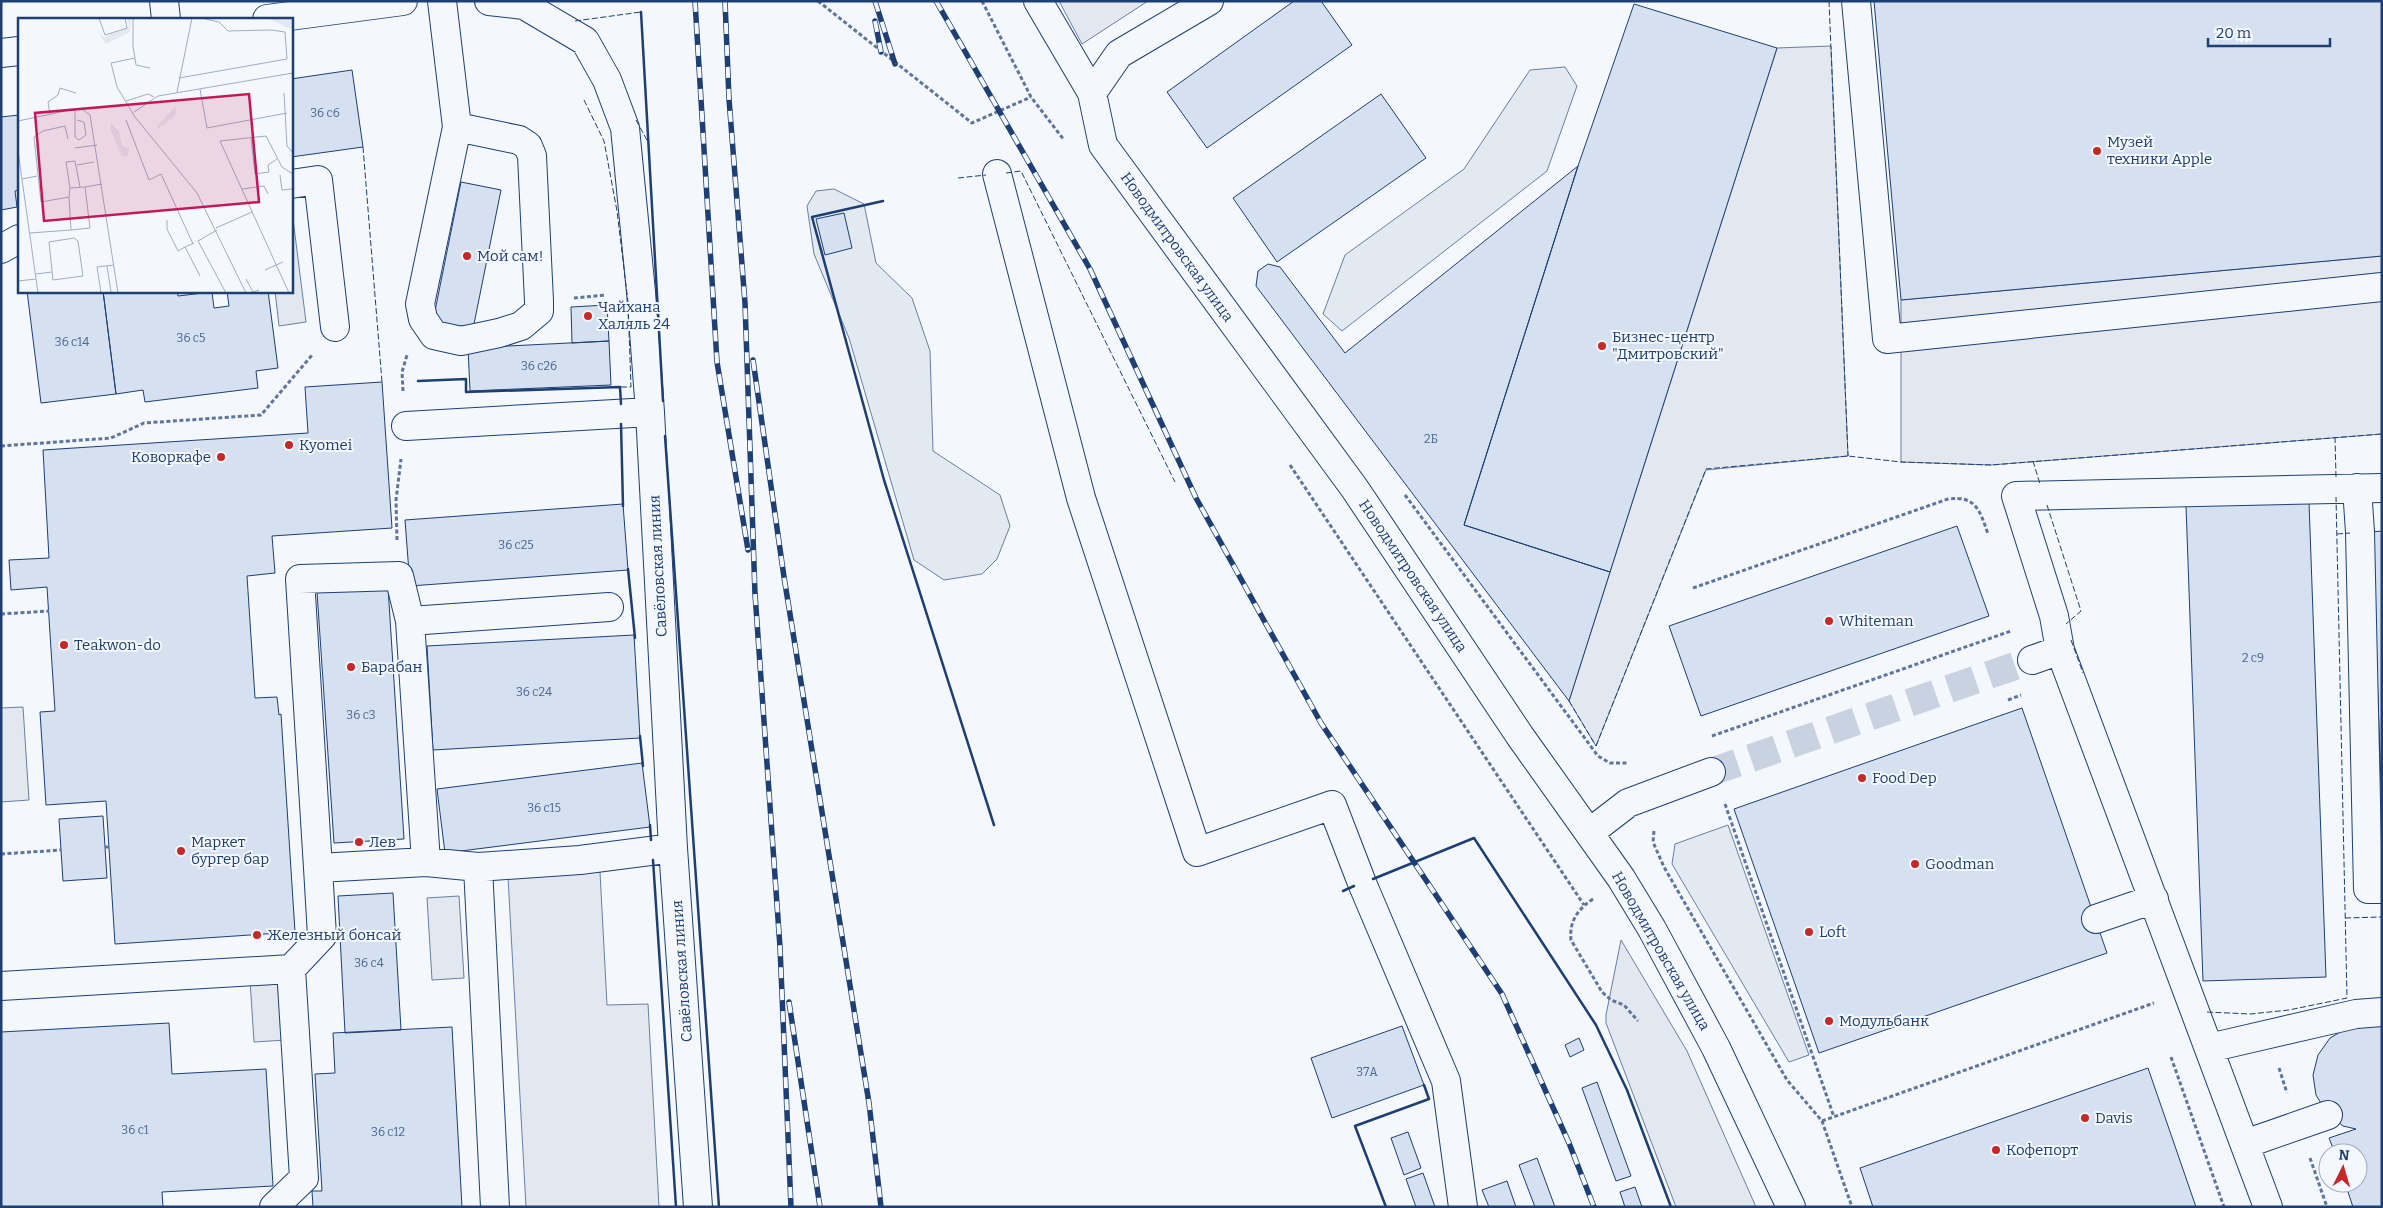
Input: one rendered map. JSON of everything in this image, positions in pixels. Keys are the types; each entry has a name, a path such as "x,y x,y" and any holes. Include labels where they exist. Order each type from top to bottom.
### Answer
{"street":[{"path":"164,1 166,18"},
{"path":"275,18 403,1"},
{"path":"442,1 457,127 420,304 423,319 434,335 461,341 521,326 539,312 539,301 532,156 528,146 519,140 457,127"},
{"name":"Савёловская линия","path":"489,1 524,5 585,41 607,80 625,128 641,292 650,412 673,848 698,1207"},
{"name":"Новодмитровская улица","path":"1038,1 1092,93 1103,146 1355,489 1520,736 1621,878 1652,930 1716,1048 1791,1207"},
{"path":"1092,93 1119,54 1209,1"},
{"path":"1856,1 1887,340 2382,287"},
{"path":"1,53 18,51"},
{"path":"997,174 1081,498 1197,852 1332,805 1362,883 1446,1081 1463,1207"},
{"path":"292,184 318,180 335,327"},
{"path":"1,249 18,240"},
{"path":"406,426 650,412"},
{"path":"2268,1207 2060,650 2054,616 2016,496 2369,488 2360,532 2368,889 2382,889"},
{"path":"1,986 291,969 322,936 300,580 399,576 410,621 426,862"},
{"path":"410,621 609,606"},
{"path":"2032,660 2060,650"},
{"path":"1588,833 1615,810 1628,803 1711,772"},
{"path":"318,868 426,862 478,867 580,860 673,848"},
{"path":"478,867 495,1207"},
{"path":"2096,919 2154,899"},
{"path":"274,1207 304,1178 291,969"},
{"path":"2209,1048 2356,1014 2382,1012"},
{"path":"2245,1144 2328,1115"}],"path":[{"path":"818,1 972,123 1031,97"},
{"path":"539,301 641,292"},
{"path":"399,576 396,500 406,426 402,372 420,304"},
{"path":"1,446 111,438 144,423 261,415 335,327"},
{"path":"1287,460 1584,905 1574,917 1570,932 1571,940 1602,992 1628,1009 1638,1021"},
{"path":"1693,588 1948,500 1959,498 1970,501 1980,511 1990,538"},
{"path":"1,614 49,611"},
{"path":"1711,736 2021,627 2032,660"},
{"path":"1586,738 1598,756 1610,763 1630,763"},
{"path":"1723,799 1834,1117"},
{"path":"1,854 61,850"},
{"path":"1656,853 1787,1080 1822,1121 1852,1207"},
{"path":"1822,1121 2188,991"}],"shaded area":[{"path":"1059,1 1148,1 1082,44"},
{"path":"1831,46 1848,456 1706,470 1596,746 1569,701 1777,48"},
{"path":"1565,67 1577,86 1547,171 1342,331 1323,314 1345,255 1464,169 1530,70"},
{"path":"834,189 864,204 876,263 912,298 930,351 933,451 1000,495 1010,526 997,559 982,574 944,580 914,560 849,338 814,254 807,206 816,191"},
{"path":"292,211 306,322 279,326 275,292 292,292"},
{"path":"2382,256 2382,434 1991,465 1901,462 1901,300"},
{"path":"23,707 29,800 1,802 1,708"},
{"path":"1728,825 1809,1055 1789,1062 1672,864 1675,844"},
{"path":"600,872 607,1005 648,1004 659,1207 526,1207 508,877"},
{"path":"459,896 464,978 432,980 427,898"},
{"path":"1621,940 1687,1051 1756,1207 1676,1207 1606,1023"},
{"path":"282,978 286,1040 254,1042 250,980"}],"building":[{"path":"1294,1 1321,1 1352,45 1207,148 1167,92"},
{"path":"1874,1 2382,1 2382,256 1901,300"},
{"name":"Бизнес-центр \"Дмитровский\"","path":"1634,4 1777,48 1610,572 1464,525 1578,166"},
{"path":"352,70 363,147 292,157 292,79"},
{"path":"1381,94 1426,158 1277,262 1233,198"},
{"path":"18,115 18,190 15,191 17,207 1,210 1,117"},
{"path":"1578,166 1464,525 1610,572 1569,701 1256,286 1258,271 1268,264 1280,267 1345,353"},
{"name":"Мой сам!","path":"461,182 501,190 473,329 433,321"},
{"path":"844,213 852,248 825,255 816,219"},
{"path":"27,292 103,292 116,394 41,403"},
{"path":"103,292 177,292 178,296 212,292 214,308 229,306 227,292 268,292 278,368 256,371 258,388 145,402 143,390 116,394"},
{"path":"607,305 609,341 572,343 571,307"},
{"path":"609,341 611,385 470,391 468,348"},
{"path":"382,382 392,528 272,536 275,573 247,576 255,698 277,697 279,715 281,714 295,932 115,944 106,801 46,805 40,712 55,711 47,587 11,590 9,560 49,558 43,450 308,433 305,387"},
{"path":"2309,502 2326,977 2203,981 2186,506"},
{"path":"623,504 628,570 410,586 405,520"},
{"name":"Whiteman","path":"1957,526 1989,616 1701,716 1669,626"},
{"path":"2382,531 2382,812 2372,532"},
{"path":"388,587 404,839 334,843 317,592"},
{"path":"634,635 640,738 433,750 427,646"},
{"name":"Goodman","path":"2022,708 2107,953 1819,1053 1734,809"},
{"path":"642,763 650,827 445,853 437,789"},
{"path":"103,816 107,878 63,881 59,819"},
{"path":"393,893 401,1030 345,1033 338,896"},
{"path":"169,1023 172,1074 266,1069 273,1186 162,1192 163,1207 1,1207 1,1032"},
{"path":"2369,1024 2382,1027 2382,1207 2353,1207 2348,1193 2368,1193 2368,1143 2331,1143 2329,1138 2356,1129 2343,1126 2327,1113 2316,1095 2313,1075 2318,1055 2330,1038 2349,1027"},
{"path":"1402,1026 1424,1085 1332,1118 1311,1058"},
{"path":"452,1027 462,1207 313,1207 312,1191 322,1191 315,1074 335,1073 333,1033"},
{"path":"1579,1038 1584,1050 1570,1057 1565,1045"},
{"name":"Davis","path":"2148,1068 2196,1207 1873,1207 1860,1168"},
{"path":"1597,1082 1631,1176 1616,1181 1582,1088"},
{"path":"1408,1132 1421,1168 1404,1175 1391,1138"},
{"path":"1537,1158 1555,1207 1535,1207 1519,1165"},
{"path":"1423,1173 1435,1207 1416,1207 1406,1179"},
{"path":"1507,1181 1516,1207 1489,1207 1482,1190"},
{"path":"1635,1187 1642,1207 1625,1207 1620,1192"}],"tunnel":[{"path":"1711,772 2032,660"}],"railway":[{"path":"695,1 717,362 748,550"},
{"path":"725,1 729,99 745,303 755,594 780,947 791,1207"},
{"path":"875,1 895,64"},
{"path":"936,1 1090,269 1196,498 1321,723 1502,994 1569,1143 1594,1207"},
{"path":"875,21 881,52"},
{"path":"753,360 784,577 869,1103 881,1207"},
{"path":"789,1002 820,1207"}],"fence":[{"path":"1829,1 1848,456"},
{"path":"575,21 641,12"},
{"path":"584,100 604,141 617,211 628,302 631,387 620,387"},
{"path":"636,120 648,142"},
{"path":"363,147 382,382"},
{"path":"1006,173 1021,171 1175,482"},
{"path":"958,178 986,175"},
{"path":"1596,746 1706,469 1848,456 1901,462 1991,465 2382,434"},
{"path":"2335,437 2336,477"},
{"path":"2033,461 2040,484"},
{"path":"2207,1012 2250,1014 2289,1010 2347,998 2336,497"},
{"path":"2047,505 2081,611 2066,624"},
{"path":"2337,534 2350,533"},
{"path":"2071,640 2083,673"},
{"path":"1569,701 1596,746"},
{"path":"2345,918 2382,917"}],"wall":[{"path":"641,12 663,401"},
{"path":"883,201 812,217 884,480 994,825"},
{"path":"418,381 466,379 466,392 620,387 621,404"},
{"path":"621,424 623,506"},
{"path":"665,436 719,1207"},
{"path":"628,569 635,638"},
{"path":"640,736 643,766"},
{"path":"650,825 651,840"},
{"path":"1373,879 1474,838 1596,1025 1627,1090 1671,1207"},
{"path":"653,860 676,1207"},
{"path":"1343,891 1354,886"},
{"path":"1386,1207 1355,1126 1429,1099 1424,1085"}],"place":[{"name":"Музей техники Apple","path":"2097,151"},
{"name":"Мой сам!","path":"467,256"},
{"name":"Чайхана Халяль 24","path":"588,316"},
{"name":"Бизнес-центр \"Дмитровский\"","path":"1602,346"},
{"name":"Kyomei","path":"289,445"},
{"name":"Коворкафе","path":"221,457"},
{"name":"Whiteman","path":"1829,621"},
{"name":"Teakwon-do","path":"64,645"},
{"name":"Барабан","path":"351,667"},
{"name":"Food Dep","path":"1862,778"},
{"name":"Лев","path":"359,842"},
{"name":"Маркет бургер бар","path":"181,851"},
{"name":"Goodman","path":"1915,864"},
{"name":"Loft","path":"1809,932"},
{"name":"Железный бонсай","path":"257,935"},
{"name":"Модульбанк","path":"1829,1021"},
{"name":"Davis","path":"2085,1118"},
{"name":"Кофепорт","path":"1996,1150"}]}
